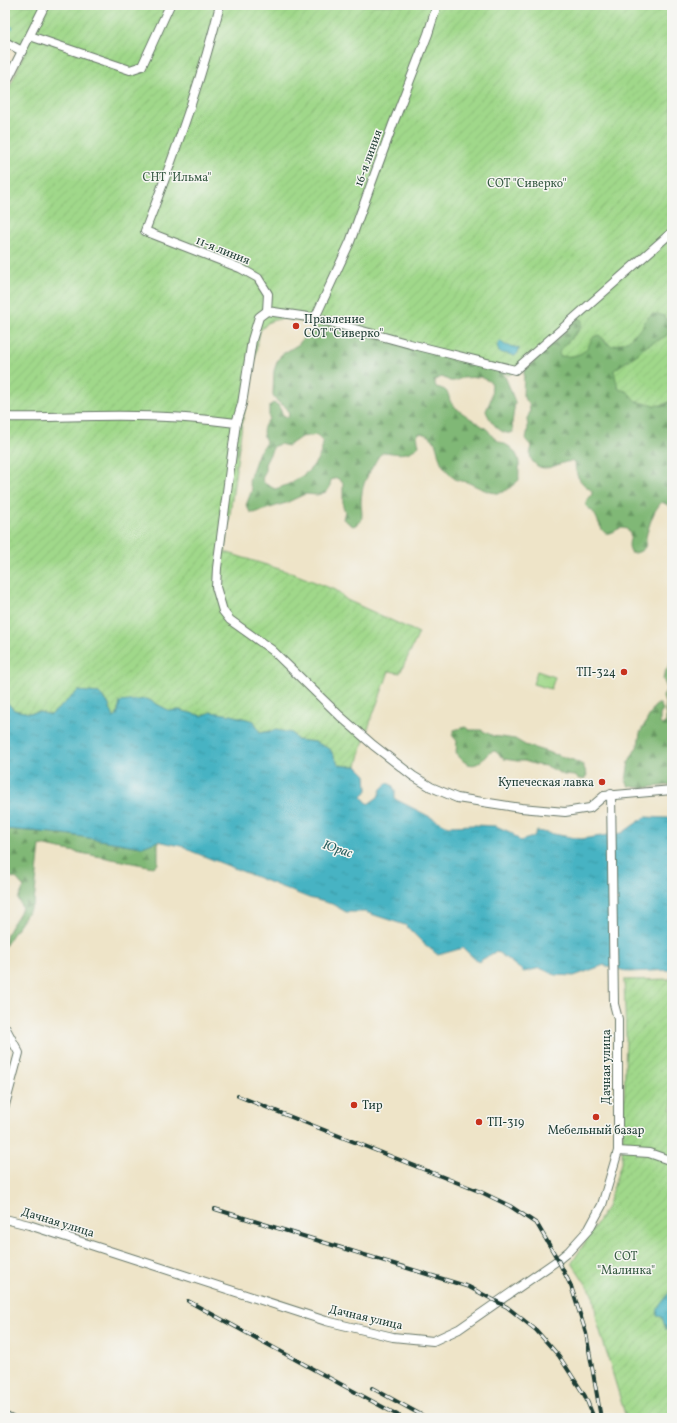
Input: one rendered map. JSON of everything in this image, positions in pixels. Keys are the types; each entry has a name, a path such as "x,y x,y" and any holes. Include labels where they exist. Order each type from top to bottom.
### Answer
{"street":[{"path":"5,85 45,5"},
{"path":"30,36 130,70 142,66 170,5"},
{"name":"11-я линия","path":"220,5 190,112 145,231 240,268 258,278 268,294 267,311"},
{"name":"16-я линия","path":"315,318 350,242 428,34 437,5"},
{"path":"5,42 22,51"},
{"path":"672,232 515,370 410,344 315,318 267,311 259,318 252,340 242,404 236,423 217,568 216,587 223,611 230,620 272,650 340,716 373,745 413,776 432,787 457,798 522,808 565,812 590,808 604,796 611,794 672,790"},
{"path":"5,417 160,417 236,423"},
{"name":"Дачная улица","path":"5,1219 29,1225 326,1321 393,1338 433,1341 458,1329 558,1260 569,1251 589,1229 602,1205 618,1151 618,1019 614,1004 611,794"},
{"path":"5,1027 18,1053 5,1104"},
{"path":"618,1151 649,1153 672,1160"}],"green space":[{"name":"СНТ \"Ильма\"","path":"5,5 672,5 672,400 665,404 658,405 638,402 628,392 620,390 614,372 614,370 639,353 643,348 666,336 670,330 670,323 664,316 658,314 652,314 646,319 642,328 629,340 611,346 599,335 593,338 582,353 571,356 560,356 560,350 579,330 582,324 580,318 509,375 501,371 468,362 455,362 441,355 421,349 405,348 330,325 323,326 319,329 301,321 282,319 269,322 260,331 242,424 225,552 292,573 335,590 347,600 419,633 400,673 389,671 367,730 357,766 344,766 338,764 330,749 315,742 297,740 292,733 276,730 259,733 254,721 211,712 202,716 179,710 170,711 147,699 118,709 117,716 114,718 108,703 99,693 78,691 51,715 39,712 29,713 14,710 5,700 5,98 27,47 5,37"},
{"path":"652,314 660,314 664,317 670,324 670,330 666,336 643,348 639,353 614,370 614,372 618,388 628,392 637,402 652,405 665,405 672,400 672,507 662,502 659,505 650,523 645,547 637,553 631,553 629,542 631,536 627,529 621,528 612,532 604,532 595,514 586,506 586,502 592,494 592,491 579,479 576,472 575,463 566,462 549,468 544,468 533,462 530,454 532,447 526,440 528,428 527,419 530,412 529,404 523,396 524,371 580,318 582,321 581,327 560,350 560,356 571,356 582,353 587,348 592,338 599,335 608,344 617,345 622,343 636,333 647,318"},
{"path":"330,325 405,348 421,349 441,355 455,362 468,362 501,371 507,381 515,402 512,423 513,432 509,433 505,433 496,427 486,411 491,399 492,383 481,377 462,378 450,381 442,377 434,380 436,387 447,393 450,401 455,407 486,429 495,439 514,451 519,462 519,480 507,490 495,493 467,482 456,480 441,462 436,446 431,438 419,433 417,436 419,446 415,449 403,454 385,452 380,455 364,483 361,502 362,519 356,525 353,526 343,519 345,511 343,507 343,483 337,478 331,480 329,489 326,492 317,495 305,494 286,503 254,513 250,512 246,505 252,490 249,482 259,452 265,445 266,441 263,430 269,419 269,406 273,403 278,405 284,417 289,417 286,407 278,402 273,395 274,371 277,362 281,355 299,344 304,337 316,332 323,326","holes":["317,435 323,441 322,450 318,458 313,466 300,478 275,489 264,483 262,479 265,472 265,464 274,446 280,444 288,446 301,437"]},
{"path":"672,660 672,785 641,788 629,786 626,781 629,761 638,745 640,733 654,707 658,704 660,704 663,709 660,715 660,723 662,725 666,722 666,705 663,697 667,688 663,679"},
{"path":"537,671 555,677 551,689 533,684"},
{"path":"465,727 470,730 481,730 493,736 515,739 525,745 573,760 583,765 587,775 584,779 579,779 575,776 564,775 547,766 524,761 504,759 495,751 486,755 476,764 473,765 466,763 456,753 457,741 452,735 454,730"},
{"path":"5,829 65,834 141,847 158,841 158,864 153,867 40,845 34,903 5,946 5,940 9,930 22,908 18,899 24,887 17,879 5,875"},
{"name":"СОТ \"Малинка\"","path":"672,979 672,1418 626,1418 597,1321 593,1294 572,1263 607,1207 622,1160 626,1039 624,980"}],"water":[{"path":"500,341 505,345 519,348 518,353 515,356 499,352 497,346"},
{"name":"Юрас","path":"78,691 99,693 108,703 114,718 117,716 120,702 147,699 170,711 179,710 202,716 211,712 254,721 260,733 276,730 292,733 297,740 315,742 330,749 338,764 344,766 357,766 366,775 367,790 362,797 368,804 378,797 381,789 387,783 392,785 395,790 395,799 448,826 496,826 512,833 520,841 533,837 537,831 581,839 622,833 645,817 667,818 672,816 672,970 629,972 604,965 574,976 555,975 540,968 524,972 499,953 495,952 478,962 463,948 438,955 405,925 365,912 346,912 332,904 309,898 191,851 185,847 158,841 142,847 65,834 5,829 5,700 14,710 29,713 39,712 51,715"},
{"path":"672,1289 672,1325 669,1325 666,1330 662,1317 657,1316 658,1308"}],"waterway":[{"path":"5,25 12,28"}],"railway":[{"path":"238,1096 481,1192 510,1206 537,1224 571,1286 586,1333 601,1418"},
{"path":"215,1209 469,1287 507,1307 536,1330 559,1356 585,1396 594,1418"},
{"path":"188,1301 403,1418"},
{"path":"372,1388 427,1418"},
{"path":"5,1413 14,1418"}],"place":[{"name":"Правление СОТ \"Сиверко\"","path":"296,326"},
{"name":"ТП-324","path":"624,672"},
{"name":"Купеческая лавка","path":"602,782"},
{"name":"Тир","path":"354,1105"},
{"name":"Мебельный базар","path":"596,1117"},
{"name":"ТП-319","path":"479,1122"}],"park label":[{"name":"СОТ \"Сиверко\"","path":"527,183"}]}
